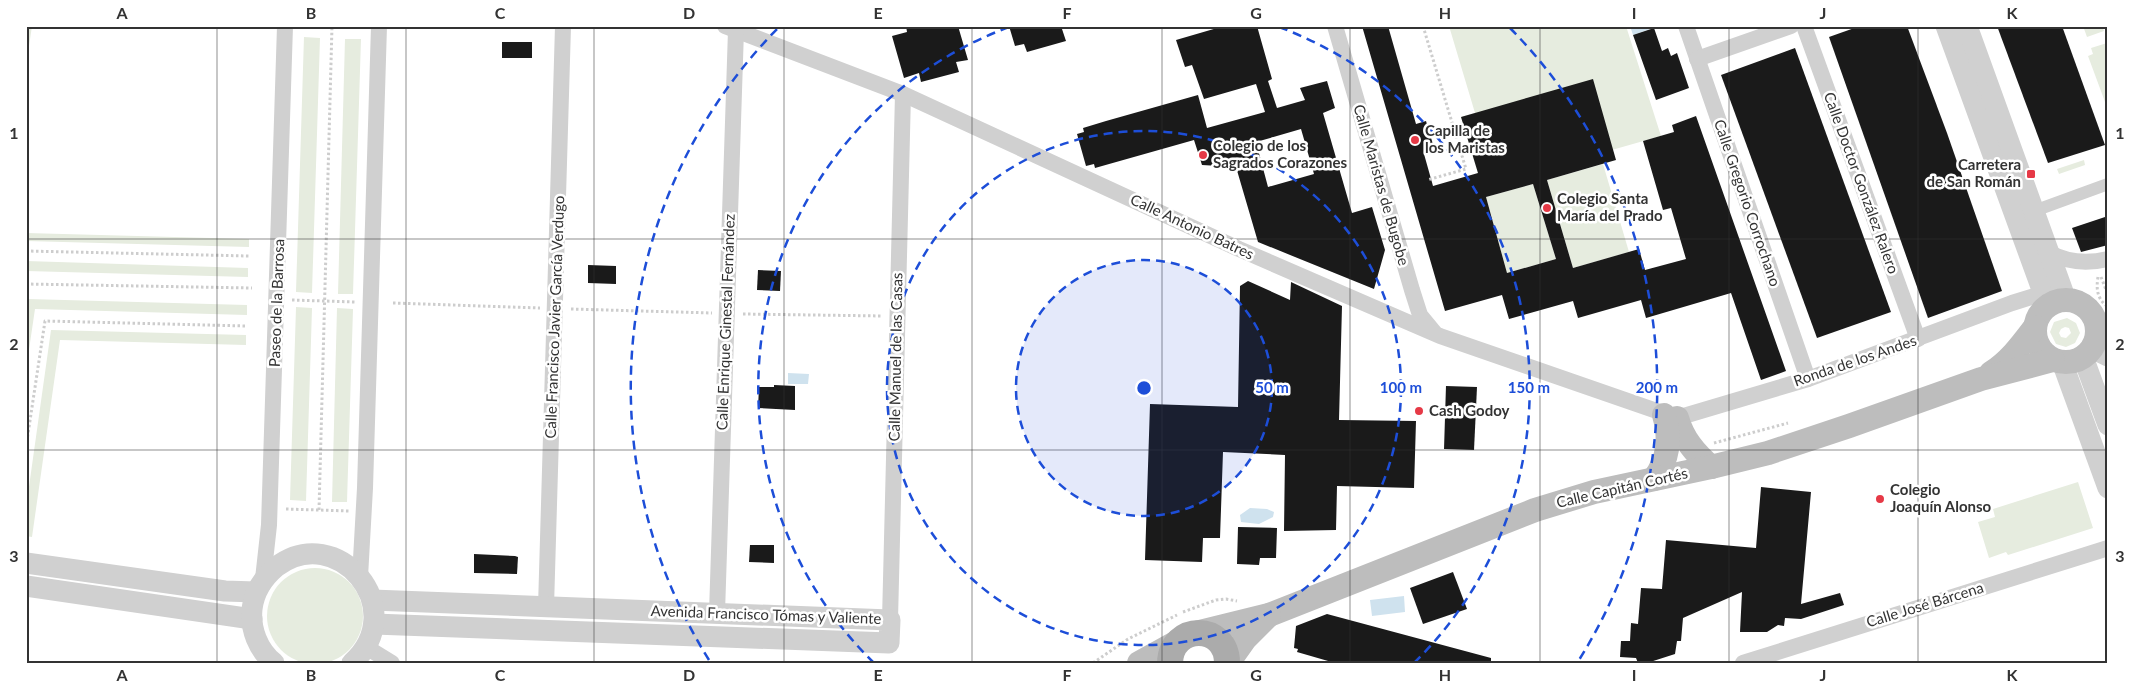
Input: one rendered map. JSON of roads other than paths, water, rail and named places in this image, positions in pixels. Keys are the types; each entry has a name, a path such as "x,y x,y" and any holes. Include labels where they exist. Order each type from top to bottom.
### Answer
{"main road":[{"path":"2035,327 2038,345 2043,353 2086,352 2099,314 2078,303 2053,300"},
{"name":"Calle Capitán Cortés","path":"1981,379 2003,365 2019,348 2035,327 2039,315 2053,300"},
{"name":"Calle Capitán Cortés","path":"1181,646 1268,616 1535,510 1594,492 1768,453 1981,379 2086,352"},
{"path":"1670,416 1694,451 1712,467"},
{"path":"1654,479 1668,451 1667,426 1670,416"},
{"name":"Calle Capitán Cortés","path":"1227,663 1245,639 1268,616"},
{"name":"Calle Capitán Cortés","path":"1139,663 1209,634 1220,642 1226,654 1227,663"}],"street":[{"name":"Paseo de la Barrosa","path":"260,586 270,525 285,26"},
{"path":"360,577 365,488 380,26"},
{"name":"Calle Francisco Javier García Verdugo","path":"546,607 563,26"},
{"name":"Calle Maristas de Bugobe","path":"1335,26 1420,316 1430,329 1440,336"},
{"name":"Calle Gregorio Corrochano","path":"1686,26 1808,379"},
{"path":"1697,59 1791,26"},
{"name":"Calle Doctor González Ralero","path":"1804,26 1918,339"},
{"path":"1946,26 2053,300"},
{"path":"1967,26 2050,253 2053,300"},
{"name":"Calle Antonio Batres","path":"730,28 902,94 1239,249 1440,336 1670,416"},
{"name":"Calle Enrique Ginestal Fernández","path":"717,613 730,28"},
{"name":"Calle Manuel de las Casas","path":"890,620 902,94"},
{"path":"2034,211 2108,184"},
{"path":"2050,253 2074,262 2085,263 2108,259"},
{"name":"Ronda de los Andes","path":"1670,416 1808,379 2012,304 2053,300"},
{"path":"2086,352 2108,425"},
{"path":"2086,352 2108,488"},
{"name":"Calle José Bárcena","path":"1743,663 2108,548"},
{"path":"274,663 260,646 252,619 260,586 280,564 295,557 311,554 322,555 344,563 360,577 372,600 374,624 366,647 352,663"},
{"path":"26,563 225,591 260,586"},
{"path":"26,586 252,619"},
{"name":"Avenida Francisco Tómas y Valiente","path":"372,600 890,620 889,643 374,624"},
{"path":"366,647 392,663"}],"water":[{"path":"1630,26 1648,26 1650,29 1633,35"},
{"path":"788,373 809,374 808,384 788,384"},
{"path":"1250,508 1267,509 1274,512 1273,517 1259,524 1241,522 1240,515"},
{"path":"1404,596 1405,612 1372,616 1370,600"}],"place":[{"name":"Capilla de los Maristas","path":"1415,140"},
{"name":"Colegio de los Sagrados Corazones","path":"1203,155"},
{"name":"Carretera de San Román","path":"2031,174"},
{"name":"Colegio Santa María del Prado","path":"1547,208"},
{"name":"Cash Godoy","path":"1419,411"},
{"name":"Colegio Joaquín Alonso","path":"1880,499"}]}
